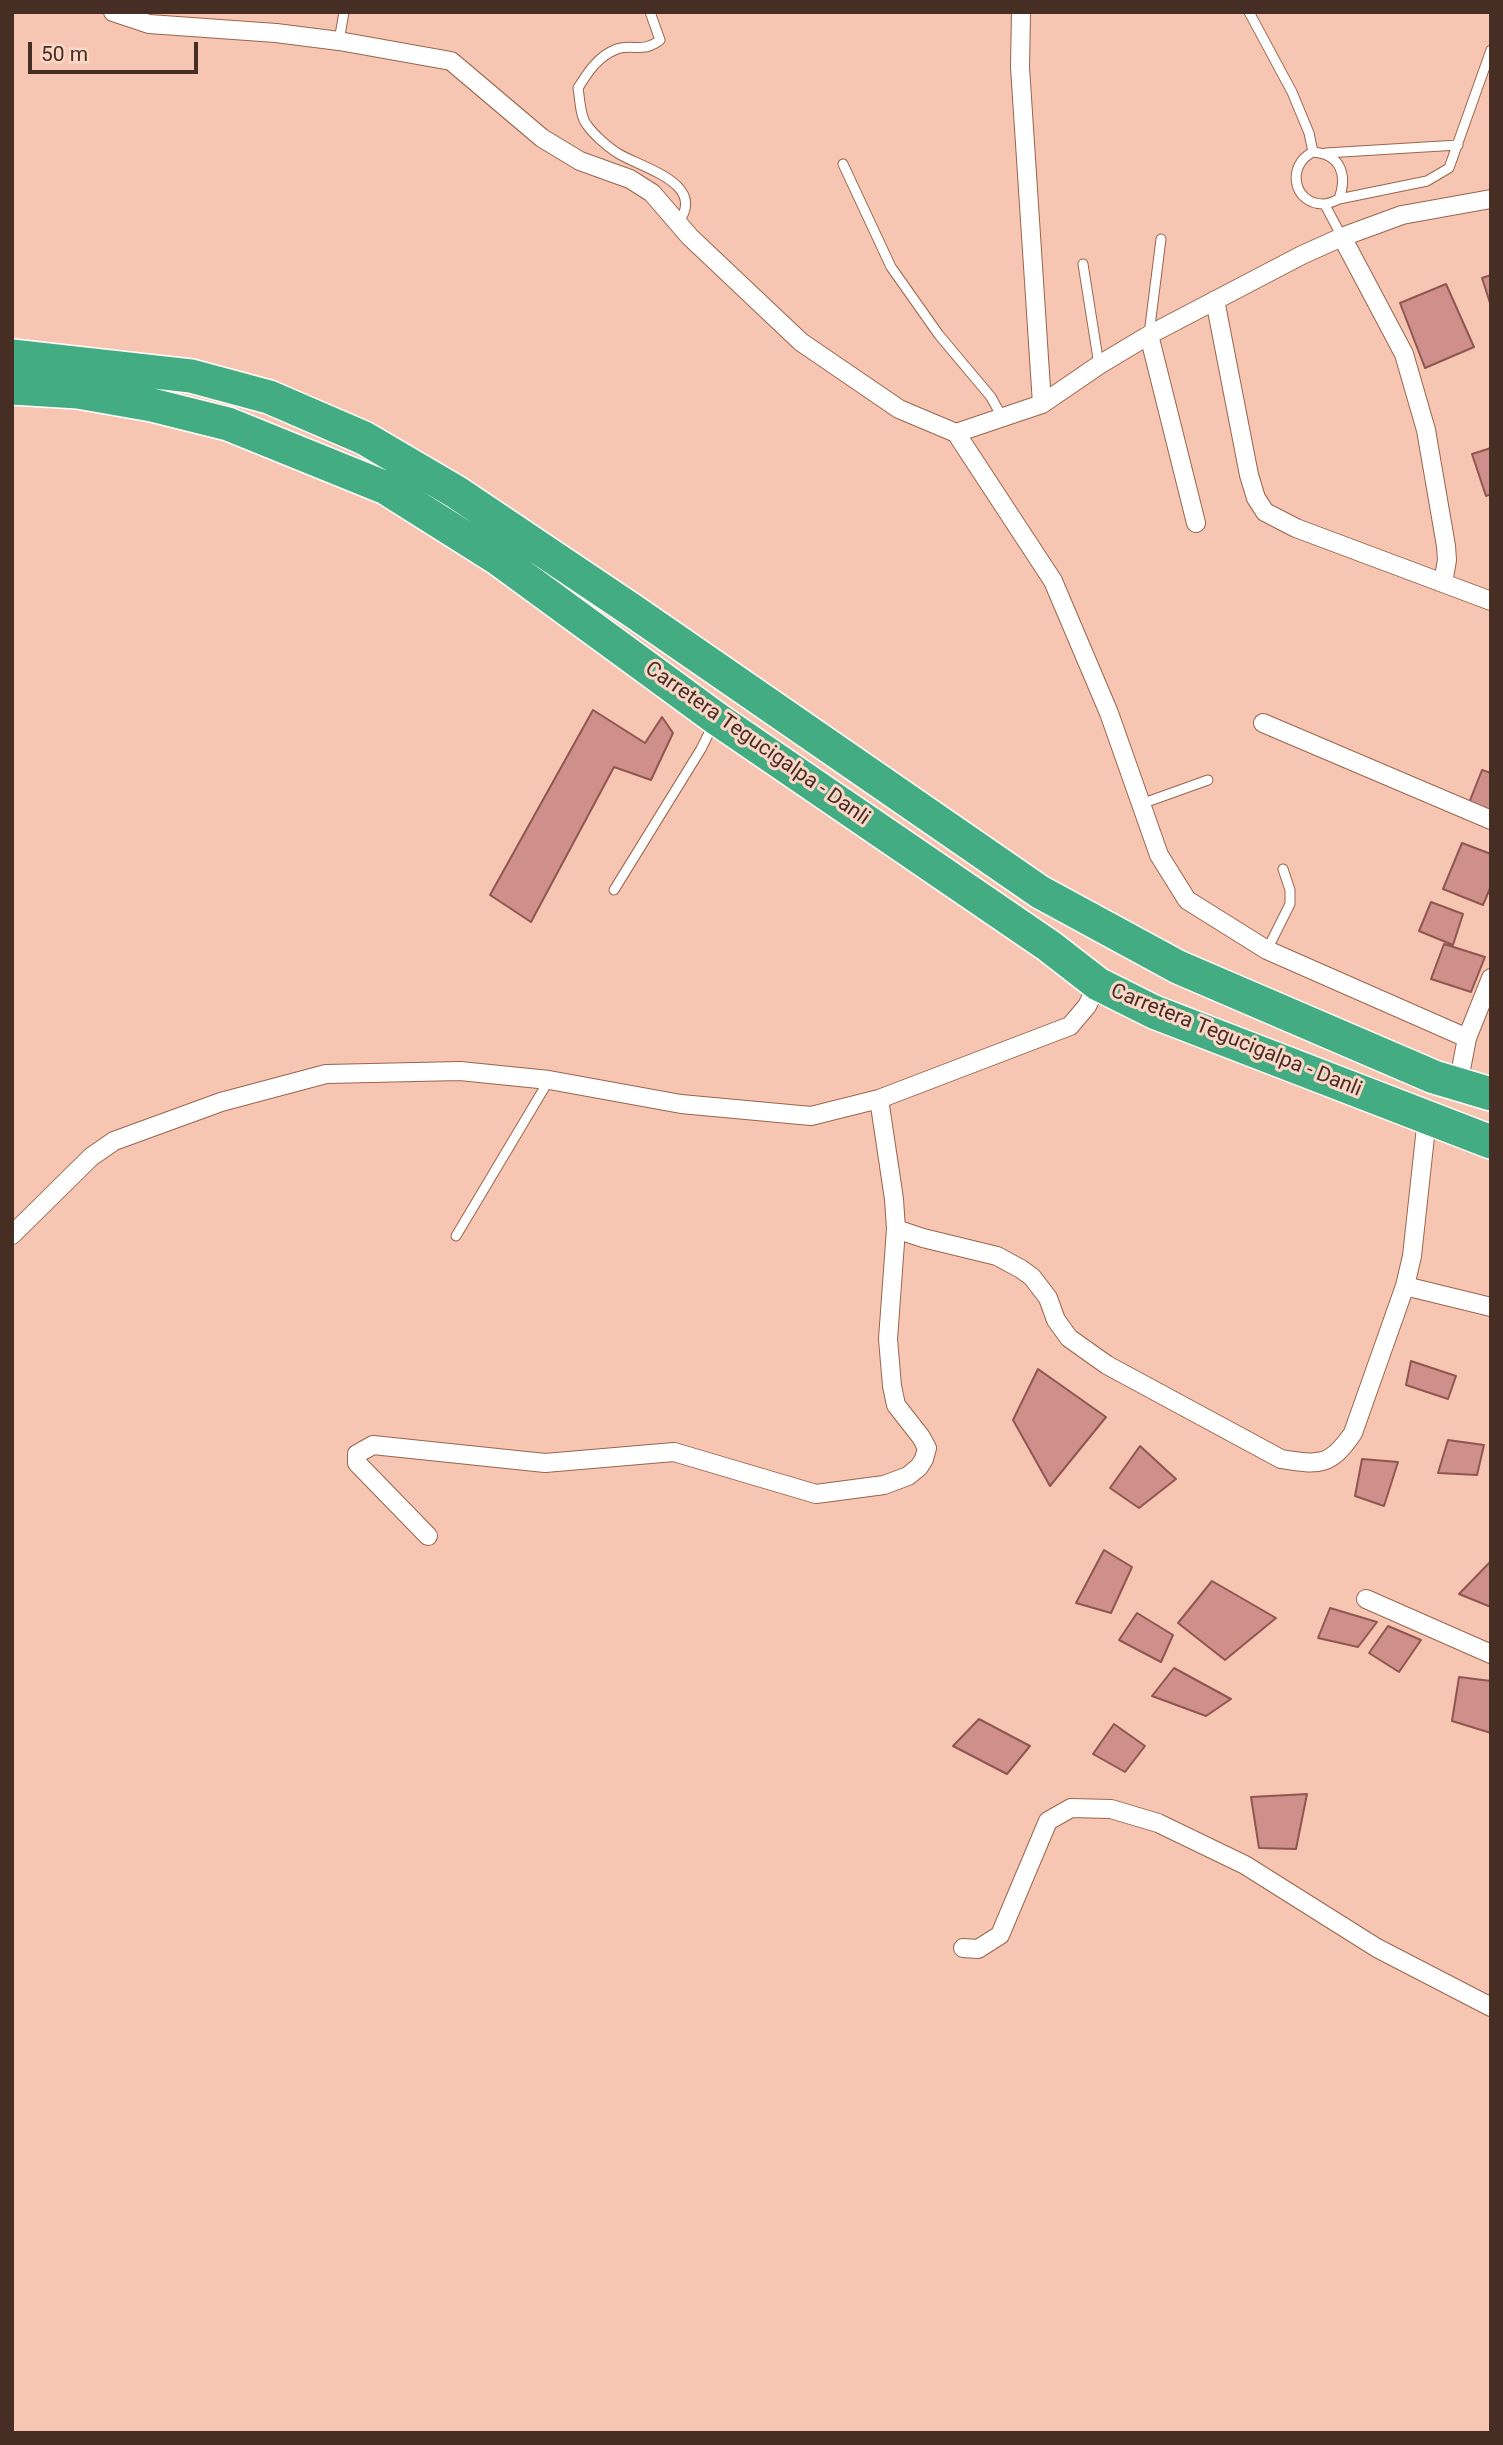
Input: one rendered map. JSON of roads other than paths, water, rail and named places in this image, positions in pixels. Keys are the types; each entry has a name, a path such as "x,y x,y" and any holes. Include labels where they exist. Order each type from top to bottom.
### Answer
{"highway":[{"name":"Carretera Tegucigalpa - Danli","path":"12,356 191,376 269,397 365,438 456,492 633,611 1040,892 1178,967 1434,1077 1491,1094"},
{"name":"Carretera Tegucigalpa - Danli","path":"12,388 90,394 152,405 229,424 386,488 497,558 717,719 1049,946 1098,984 1154,1012 1491,1142"},
{"path":"1098,984 1112,984 1127,971 1129,953 1123,936"},
{"path":"1154,1012 1148,993 1152,975 1158,969 1178,967"}],"street":[{"path":"113,12 149,24 339,41 452,61 542,138 580,161 630,179 652,193 678,224 801,342 900,409 956,433 1053,581 1109,713 1159,855 1188,901 1267,950 1467,1038"},
{"path":"1021,12 1020,67 1042,404"},
{"path":"956,433 1042,404 1149,335 1342,237 1402,215 1491,199"},
{"path":"1342,237 1404,354 1429,443 1446,546 1447,560 1443,583"},
{"path":"1215,300 1249,475 1256,498 1265,512 1296,528 1491,601"},
{"path":"1149,335 1196,523"},
{"path":"1263,723 1491,820"},
{"path":"1458,1085 1467,1038 1491,978"},
{"path":"12,1235 92,1157 114,1140 221,1102 327,1074 460,1071 549,1080 681,1104 811,1115 879,1100 1070,1026 1087,1006 1098,984"},
{"path":"428,1536 357,1463 357,1454 373,1445 545,1463 674,1452 816,1494 884,1485 908,1476 919,1467 926,1448 921,1437 896,1405 892,1387 888,1339 896,1229 879,1100"},
{"path":"896,1229 997,1256 1021,1269 1048,1298 1056,1320 1069,1338 1107,1365 1281,1459 1311,1463 1329,1459 1339,1453 1353,1433 1405,1286 1412,1256 1427,1118"},
{"path":"1405,1286 1491,1307"},
{"path":"1366,1599 1491,1654"},
{"path":"962,1948 978,1949 1000,1935 1048,1821 1071,1808 1111,1809 1158,1823 1245,1865 1377,1948 1491,2007"}],"lane":[{"path":"339,41 344,12"},
{"path":"650,12 660,40 651,47 617,49 594,63 578,88 585,123 616,152 674,181 686,197 686,213 678,224"},
{"path":"1249,12 1292,92 1309,133 1313,152"},
{"path":"1458,145 1313,152 1304,156 1298,164 1295,173 1297,185 1302,195 1310,201 1325,205 1339,198 1427,181 1449,168 1458,145 1462,126 1491,50"},
{"path":"1326,153 1336,161 1342,172 1344,186 1339,198"},
{"path":"843,164 891,267 939,335 992,397 1003,419"},
{"path":"1325,205 1342,237"},
{"path":"1149,335 1161,239"},
{"path":"1083,264 1099,365"},
{"path":"614,890 717,719"},
{"path":"1141,804 1208,780"},
{"path":"1267,950 1290,904 1290,890 1283,869"},
{"path":"456,1236 549,1080"}]}
